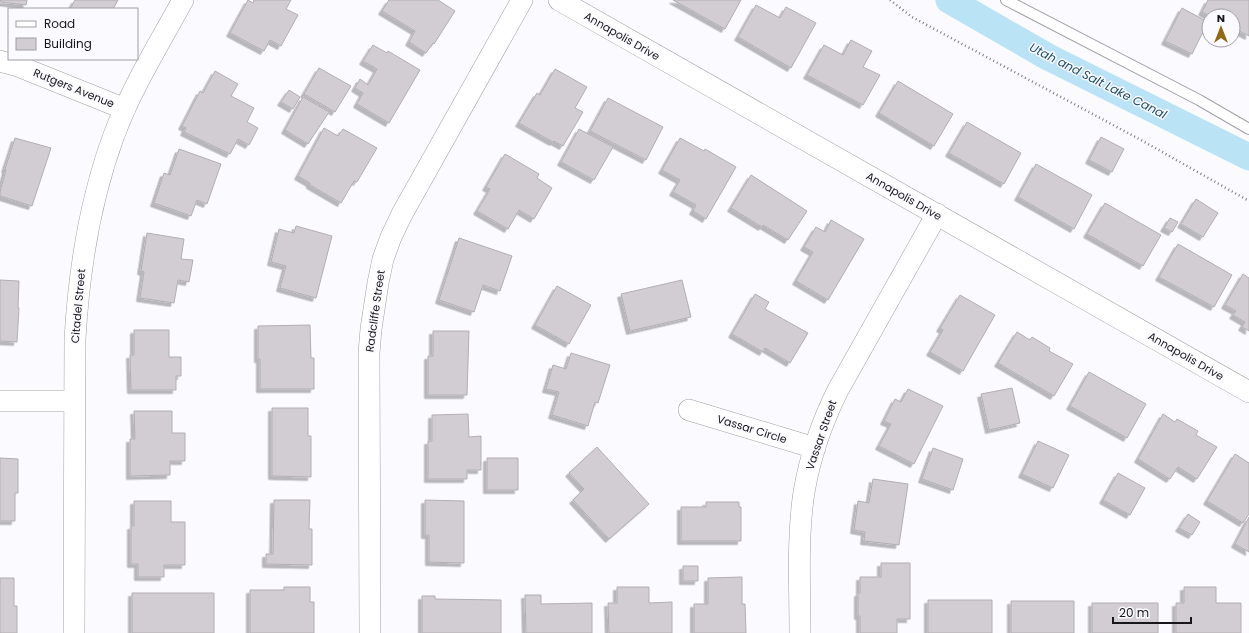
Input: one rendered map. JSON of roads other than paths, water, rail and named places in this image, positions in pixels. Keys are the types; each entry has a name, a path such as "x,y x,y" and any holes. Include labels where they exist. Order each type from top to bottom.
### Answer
{"street":[{"name":"Citadel Street","path":"74,633 74,401 76,316 89,220 96,190 125,109 143,71 183,0"},
{"name":"Radcliffe Street","path":"370,633 369,353 374,305 383,259 402,214 522,0"},
{"name":"Annapolis Drive","path":"559,0 1249,392"},
{"name":"Rutgers Avenue","path":"0,61 18,66 125,109"},
{"name":"Vassar Street","path":"800,633 801,518 807,477 815,448 829,409 838,390 936,214"},
{"path":"0,401 74,401"},
{"name":"Vassar Circle","path":"689,410 815,448"}],"lane":[{"path":"1006,0 1199,100 1249,129"}],"waterway":[{"name":"Utah and Salt Lake Canal","path":"949,0 1048,57 1249,157"}]}
